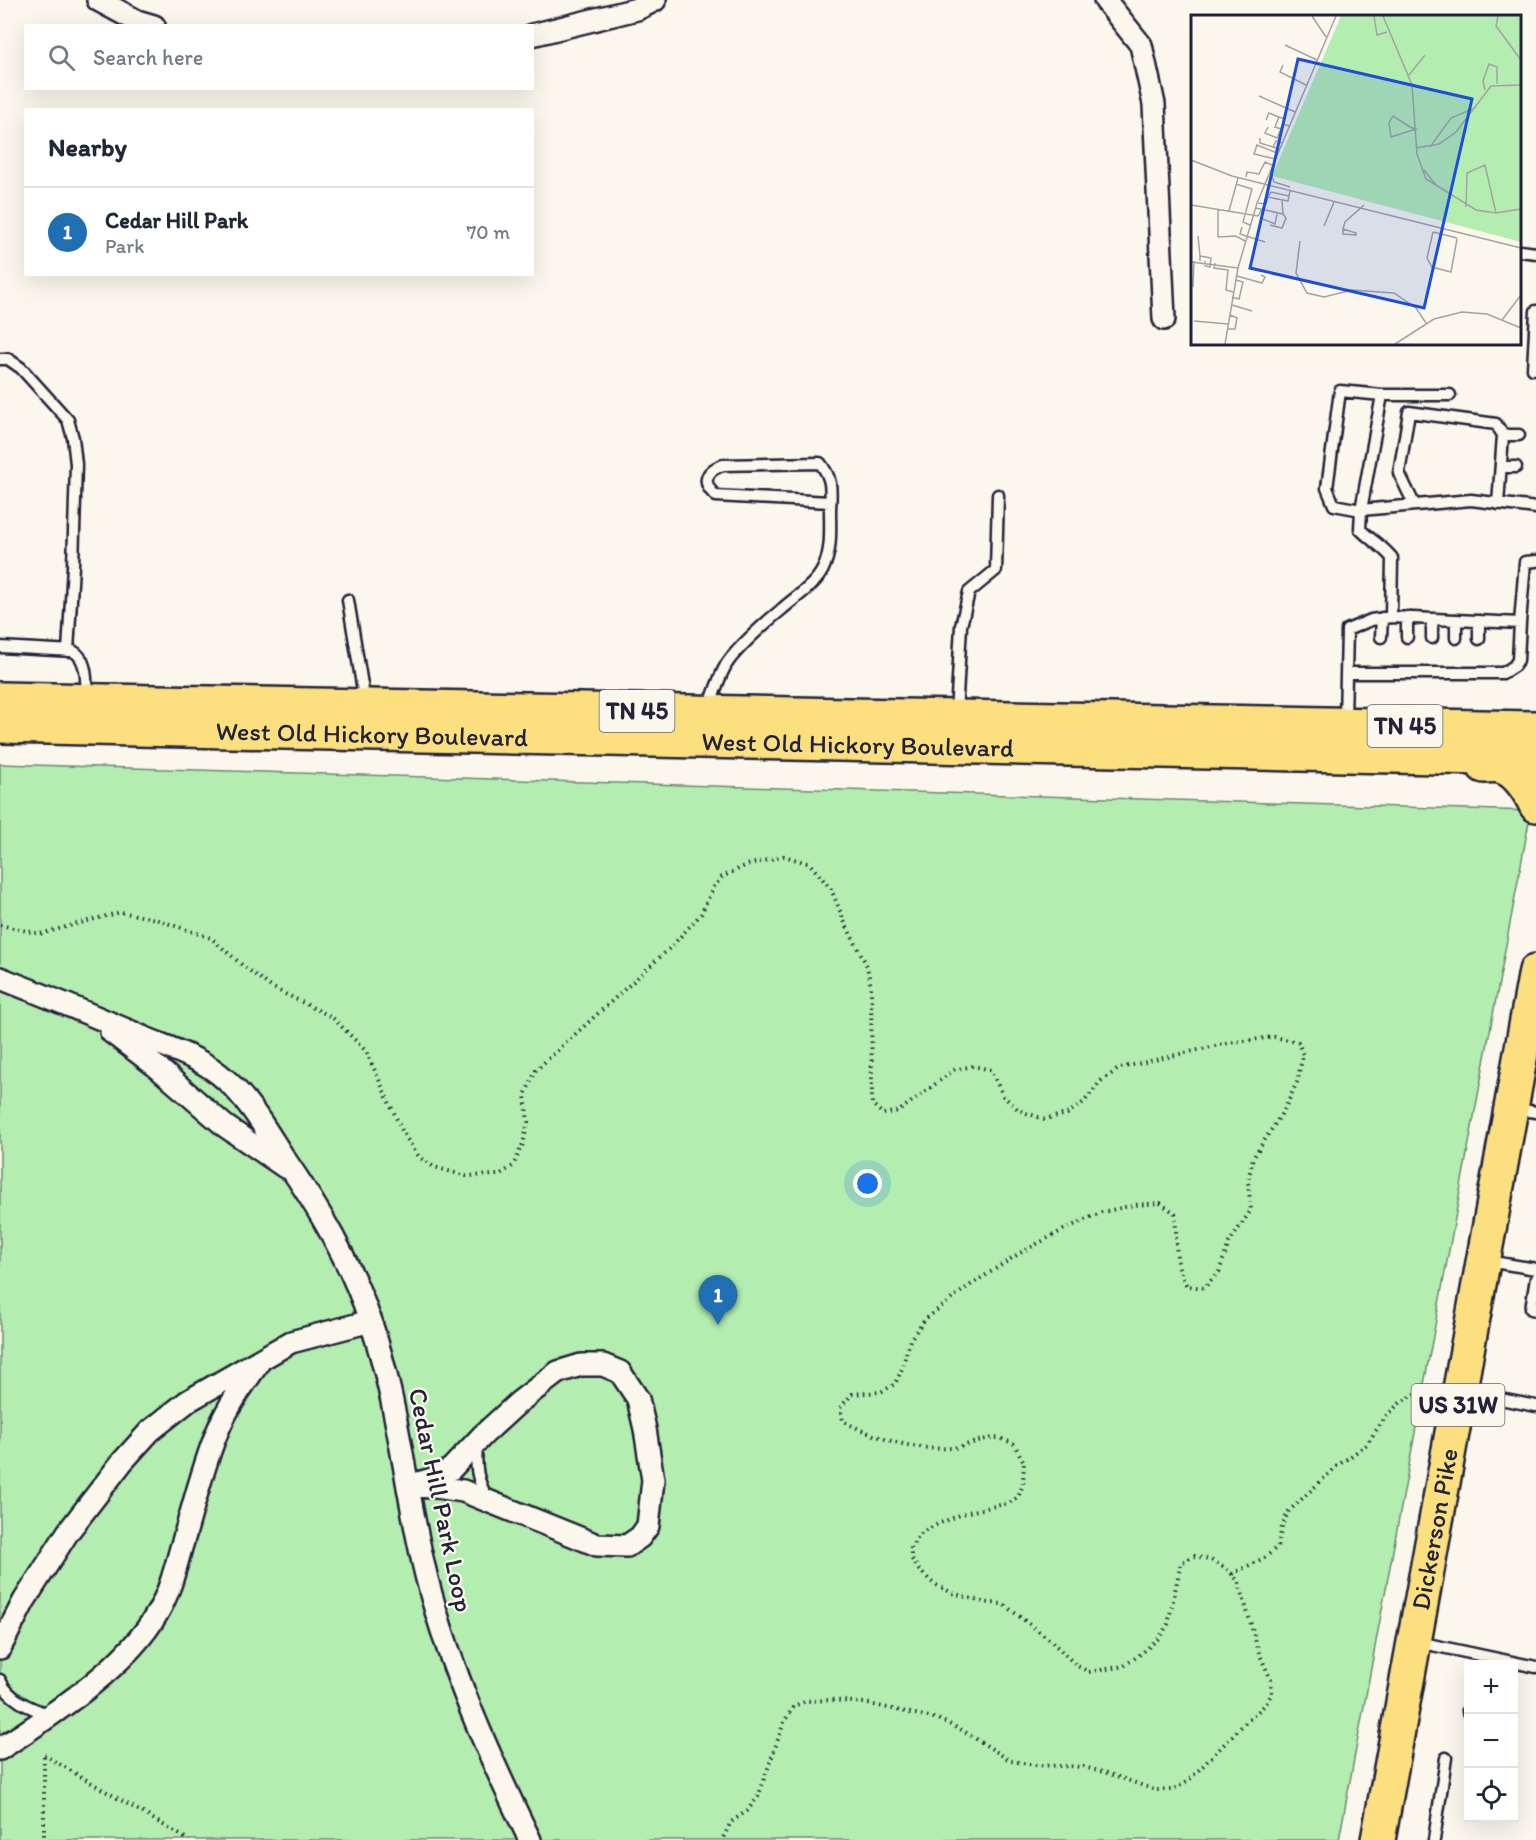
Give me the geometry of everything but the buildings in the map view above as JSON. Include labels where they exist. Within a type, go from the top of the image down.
[{"type":"main road","name":"West Old Hickory Boulevard","points":[[0,699],[87,714],[704,727],[955,717],[1536,728]]},
{"type":"main road","name":"West Old Hickory Boulevard","points":[[0,726],[87,714],[366,706],[704,727],[1358,755],[1536,759]]},
{"type":"main road","points":[[1358,755],[1374,764],[1501,766],[1518,777],[1536,805]]},
{"type":"main road","name":"Dickerson Pike","points":[[1378,1840],[1484,1260],[1523,1110],[1536,971]]},
{"type":"street","points":[[98,0],[147,24]]},
{"type":"street","points":[[534,35],[637,9],[655,0]]},
{"type":"street","points":[[1105,0],[1141,45],[1154,104],[1164,319]]},
{"type":"street","name":"Cedar Hill Park Loop","points":[[0,978],[188,1056],[227,1080],[256,1117],[331,1232],[352,1273],[371,1321],[387,1378],[426,1577],[439,1622],[477,1723],[530,1840]]},
{"type":"street","name":"Cedar Hill Park Loop","points":[[78,1009],[157,1067],[225,1126],[295,1174]]},
{"type":"street","points":[[0,1648],[24,1601],[68,1532],[122,1462],[150,1431],[188,1401],[291,1342],[371,1321]]},
{"type":"street","points":[[0,1749],[52,1715],[135,1646],[158,1612],[173,1579],[218,1430],[236,1395],[262,1358]]},
{"type":"street","points":[[581,1365],[603,1365],[620,1372],[638,1400],[653,1480],[648,1526],[640,1538],[627,1546],[597,1545],[463,1491],[408,1486],[432,1479],[451,1469],[519,1402],[558,1372],[581,1365]]},
{"type":"lane","points":[[1521,251],[1536,253]]},
{"type":"lane","points":[[1533,369],[1536,311]]},
{"type":"lane","points":[[0,358],[8,359],[21,368],[68,420],[73,438],[76,464],[68,651]]},
{"type":"lane","points":[[1450,395],[1340,391],[1327,488],[1334,505],[1360,510],[1471,500],[1536,508]]},
{"type":"lane","points":[[1381,637],[1387,617],[1392,558],[1385,549],[1367,538],[1360,529],[1360,510],[1382,394]]},
{"type":"lane","points":[[1414,504],[1399,473],[1408,412],[1496,424],[1503,435],[1498,504]]},
{"type":"lane","points":[[1503,435],[1519,435]]},
{"type":"lane","points":[[704,727],[727,663],[778,612],[813,583],[823,570],[829,551],[830,501],[830,482],[827,472],[820,463],[723,465],[708,473],[709,490],[717,496],[830,501]]},
{"type":"lane","points":[[1502,466],[1516,467]]},
{"type":"lane","points":[[955,717],[961,626],[969,592],[996,570],[998,495]]},
{"type":"lane","points":[[1346,673],[1381,668],[1455,668],[1503,673],[1514,666],[1518,660],[1525,562],[1536,561]]},
{"type":"lane","points":[[348,600],[366,706]]},
{"type":"lane","points":[[1345,725],[1347,630],[1371,620],[1387,617],[1520,623]]},
{"type":"lane","points":[[1407,617],[1407,637]]},
{"type":"lane","points":[[1431,638],[1432,619]]},
{"type":"lane","points":[[1456,620],[1456,638]]},
{"type":"lane","points":[[1479,621],[1479,639]]},
{"type":"lane","points":[[0,647],[73,651],[80,655],[84,662],[87,714]]},
{"type":"lane","points":[[1484,1260],[1536,1269]]},
{"type":"lane","points":[[1536,1278],[1531,1309],[1536,1310]]},
{"type":"lane","points":[[1460,1391],[1536,1406]]},
{"type":"lane","points":[[477,1441],[477,1475],[490,1502]]},
{"type":"lane","points":[[1415,1641],[1479,1660]]},
{"type":"lane","points":[[1518,1665],[1536,1667]]},
{"type":"lane","points":[[0,1680],[3,1687],[19,1702],[31,1709],[52,1715]]},
{"type":"lane","points":[[1434,1840],[1446,1758]]},
{"type":"path","points":[[0,925],[40,934],[121,912],[155,919],[211,938],[272,987],[332,1017],[366,1052],[403,1133],[419,1157],[434,1167],[466,1176],[499,1175],[513,1166],[523,1144],[528,1122],[525,1095],[536,1070],[670,948],[700,914],[713,888],[722,877],[747,865],[784,856],[810,864],[831,889],[844,923],[867,966],[870,987],[872,1104],[883,1114],[899,1111],[954,1070],[973,1066],[991,1070],[1003,1096],[1020,1111],[1044,1119],[1067,1114],[1084,1102],[1101,1081],[1120,1068],[1228,1043],[1274,1037],[1298,1042],[1303,1055],[1297,1082],[1284,1110],[1253,1158],[1248,1181],[1251,1210],[1229,1243],[1219,1272],[1204,1288],[1187,1286],[1180,1274],[1176,1255],[1176,1213],[1160,1203],[1134,1205],[1102,1212],[1020,1253],[969,1286],[925,1319],[910,1340],[895,1384],[881,1392],[852,1394],[840,1408],[843,1421],[860,1430],[894,1442],[932,1448],[953,1448],[997,1438],[1014,1444],[1024,1462],[1023,1485],[1018,1497],[1009,1503],[968,1512],[922,1532],[911,1547],[911,1558],[918,1570],[934,1584],[982,1602],[1003,1604],[1049,1639],[1077,1666],[1089,1672],[1124,1666],[1160,1637],[1168,1624],[1181,1563],[1194,1556],[1211,1560],[1227,1569],[1239,1582],[1259,1653],[1271,1680],[1272,1693],[1266,1704],[1187,1782],[1172,1790],[1155,1790],[1084,1767],[1034,1765],[1011,1761],[962,1730],[938,1719],[865,1703],[831,1700],[806,1701],[794,1706],[784,1722],[758,1797],[747,1811],[731,1822],[722,1840]]},
{"type":"path","points":[[1232,1574],[1266,1557],[1278,1546],[1288,1512],[1337,1466],[1366,1445],[1387,1415],[1401,1402],[1417,1393]]},
{"type":"path","points":[[44,1840],[44,1755],[189,1840]]},
{"type":"green space","points":[[0,764],[1531,811],[1339,1840],[0,1840]]},
{"type":"place","name":"Cedar Hill Park","points":[[718,1325]]}]
